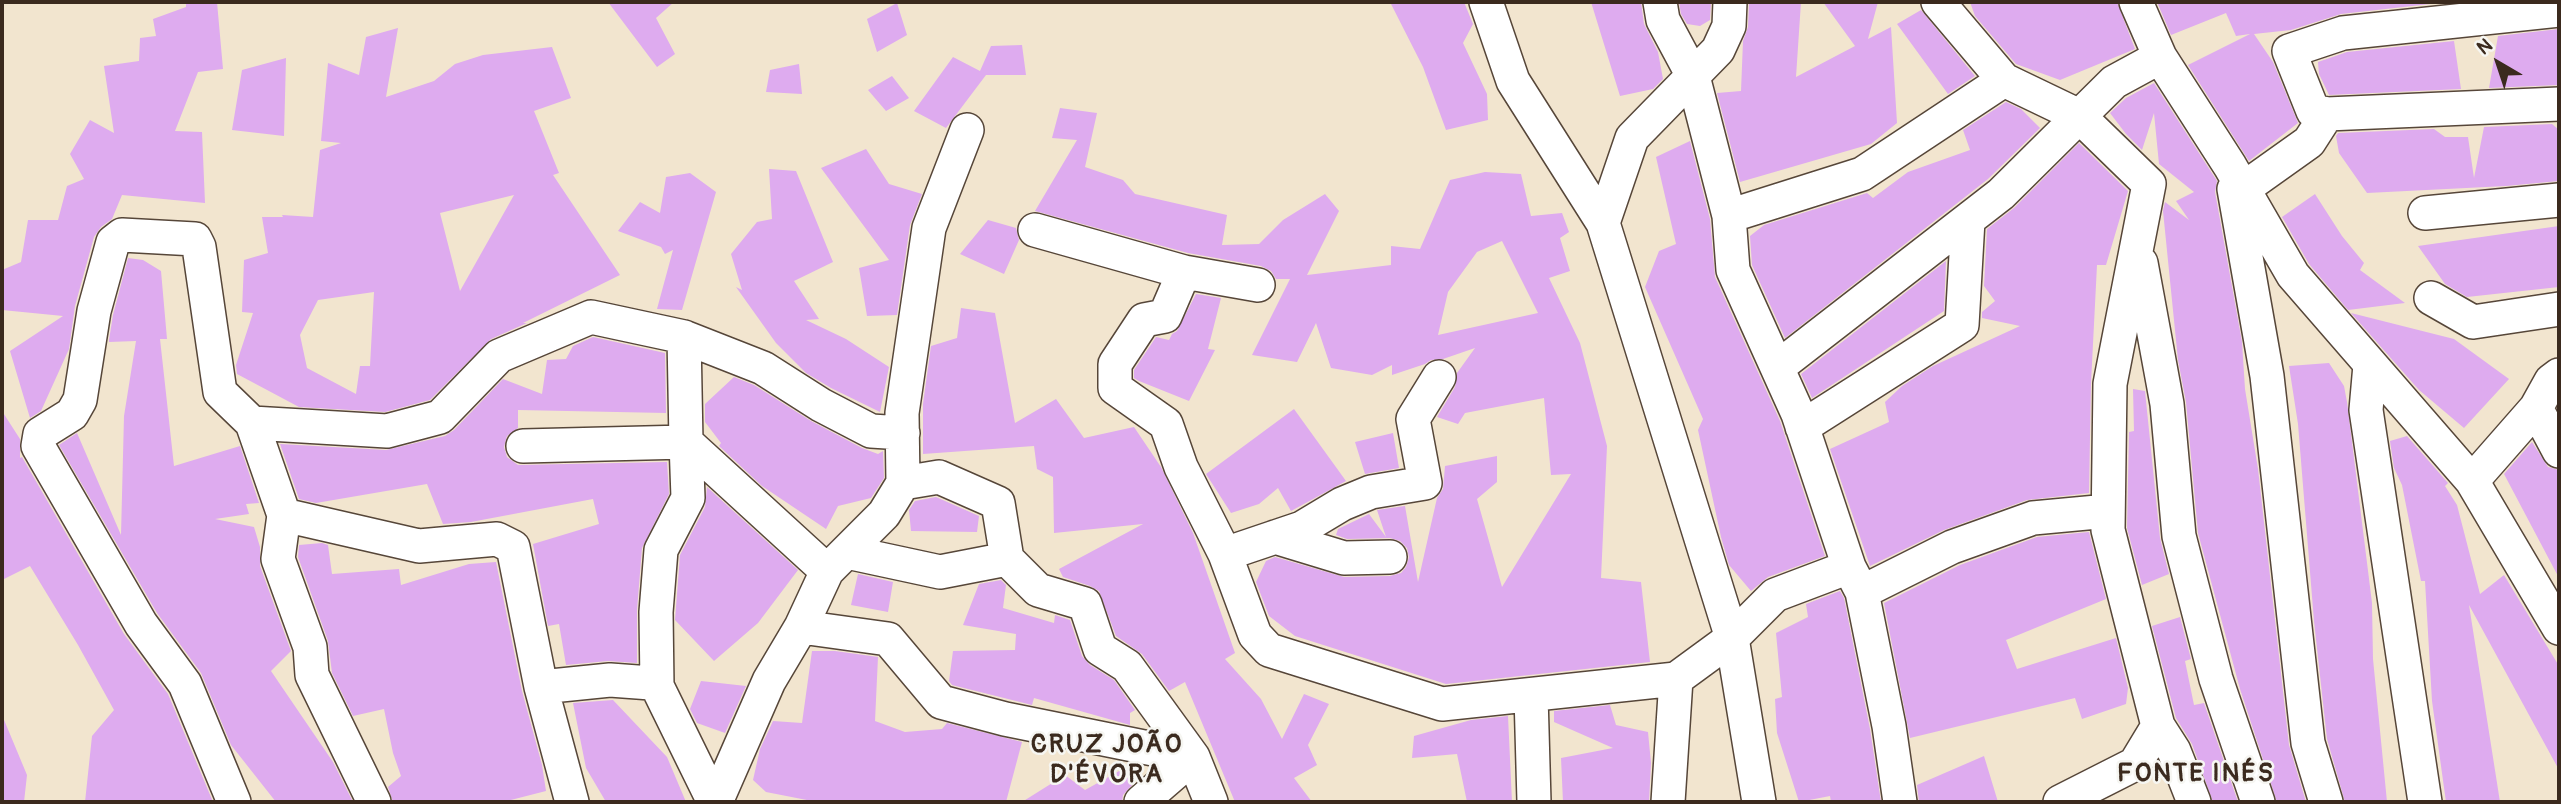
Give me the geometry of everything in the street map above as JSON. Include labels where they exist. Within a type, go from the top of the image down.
[{"type":"street","points":[[1486,2],[1513,81],[1603,223],[1732,638],[1759,802]]},
{"type":"street","points":[[1660,2],[1663,20],[1693,76],[1730,216],[1733,270],[1778,367],[1802,427],[1856,580],[1889,726],[1900,802]]},
{"type":"street","points":[[1603,223],[1632,138],[1717,50],[1729,26],[1730,2]]},
{"type":"street","points":[[1938,2],[2004,80],[2079,116],[2150,184],[2110,384],[2108,530],[2158,726],[2174,751],[2194,802]]},
{"type":"street","points":[[2136,2],[2160,57],[2236,177],[2293,275],[2472,481],[2559,628]]},
{"type":"street","points":[[2559,10],[2343,33],[2289,51],[2313,111],[2327,114],[2559,104]]},
{"type":"street","points":[[1778,367],[2001,194],[2114,82],[2160,57]]},
{"type":"street","points":[[1730,216],[1861,174],[2004,80]]},
{"type":"street","points":[[2236,177],[2309,142],[2327,114]]},
{"type":"street","points":[[715,802],[769,681],[837,561],[884,514],[903,483],[902,413],[929,228],[967,130]]},
{"type":"street","points":[[2236,177],[2267,376],[2308,743],[2326,802]]},
{"type":"street","points":[[2425,213],[2559,200]]},
{"type":"street","points":[[1802,427],[1962,325],[1968,220]]},
{"type":"street","points":[[1035,230],[1184,272],[1258,285]]},
{"type":"street","points":[[234,802],[185,684],[141,624],[38,446],[40,433],[72,414],[80,400],[94,311],[113,242],[122,234],[195,239],[199,247],[219,393],[252,423],[284,515],[278,559],[310,647],[312,675],[374,802]]},
{"type":"street","points":[[2137,244],[2167,404],[2179,536],[2216,679],[2258,802]]},
{"type":"street","points":[[1184,272],[1165,316],[1144,320],[1115,363],[1115,388],[1166,424],[1181,467],[1225,554],[1255,635],[1269,650],[1442,704],[1676,679],[1732,638],[1775,595],[1856,580],[2033,518],[2108,511]]},
{"type":"street","points":[[2431,298],[2473,322],[2559,309]]},
{"type":"street","points":[[252,423],[387,431],[440,417],[499,356],[591,317],[684,337],[763,368],[821,405],[871,431],[902,433]]},
{"type":"street","points":[[684,337],[688,498],[661,550],[656,612],[657,686],[715,802]]},
{"type":"street","points":[[2370,365],[2366,410],[2425,802]]},
{"type":"street","points":[[2472,481],[2536,408],[2551,381],[2559,375]]},
{"type":"street","points":[[1225,554],[1302,528],[1342,504],[1371,492],[1424,483],[1413,419],[1439,377]]},
{"type":"street","points":[[2536,408],[2559,451]]},
{"type":"street","points":[[523,446],[686,442],[837,561],[940,572],[1007,559]]},
{"type":"street","points":[[903,483],[939,477],[998,503],[1007,559],[1038,590],[1085,604],[1100,649],[1126,666],[1193,757],[1211,802]]},
{"type":"street","points":[[284,515],[419,546],[497,539],[513,547],[541,687],[572,802]]},
{"type":"street","points":[[1275,537],[1344,558],[1390,557]]},
{"type":"street","points":[[800,627],[887,639],[941,702],[1005,719],[1193,757]]},
{"type":"street","points":[[1668,802],[1676,679]]},
{"type":"street","points":[[541,687],[610,680],[651,682],[657,686]]},
{"type":"street","points":[[1531,695],[1534,802]]},
{"type":"street","points":[[2060,802],[2135,764],[2158,726]]},
{"type":"street","points":[[1141,802],[1193,757]]},
{"type":"building","points":[[186,2],[217,2],[223,69],[198,72],[175,131],[202,132],[205,203],[122,195],[112,219],[101,227],[94,237],[75,306],[69,349],[41,411],[30,418],[10,351],[63,316],[2,310],[2,270],[21,262],[28,220],[58,220],[67,186],[84,179],[70,154],[90,120],[114,133],[104,66],[139,61],[140,38],[156,36],[153,19],[186,7]]},
{"type":"building","points":[[608,2],[674,2],[656,18],[675,54],[657,67]]},
{"type":"building","points":[[1390,2],[1464,2],[1473,24],[1463,43],[1487,94],[1488,120],[1446,130],[1423,67]]},
{"type":"building","points":[[1591,2],[1641,2],[1644,24],[1658,52],[1663,79],[1653,89],[1620,96]]},
{"type":"building","points":[[1679,2],[1711,2],[1710,20],[1700,26],[1687,24],[1681,14]]},
{"type":"building","points":[[1749,2],[1801,2],[1796,77],[1855,46],[1823,2],[1878,2],[1868,39],[1891,27],[1897,123],[1871,144],[1740,182],[1717,93],[1741,91],[1743,41],[1748,27]]},
{"type":"building","points":[[1970,2],[2117,2],[2135,49],[2060,80],[2016,64],[1975,16]]},
{"type":"building","points":[[2157,2],[2448,2],[2341,14],[2291,30],[2254,34],[2273,62],[2298,123],[2249,161],[2188,65],[2250,34],[2236,36],[2226,13],[2171,35]]},
{"type":"building","points":[[897,3],[907,35],[877,52],[867,19]]},
{"type":"building","points":[[1921,10],[1975,76],[1948,94],[1897,24]]},
{"type":"building","points":[[398,28],[386,97],[434,81],[455,64],[483,55],[552,47],[571,98],[534,111],[559,173],[553,175],[620,275],[491,339],[430,400],[385,412],[299,407],[237,374],[236,365],[253,313],[242,312],[244,260],[268,253],[262,217],[313,217],[320,150],[341,143],[321,141],[328,63],[359,75],[366,37]],"holes":[[[514,195],[460,291],[440,213]],[[374,292],[370,366],[360,366],[356,394],[307,368],[300,335],[318,300]]]},
{"type":"building","points":[[2559,29],[2559,85],[2489,88],[2498,36]]},
{"type":"building","points":[[2454,41],[2461,89],[2329,95],[2319,74],[2318,62],[2347,52]]},
{"type":"building","points":[[1022,45],[1026,75],[986,75],[946,128],[914,111],[953,57],[980,71],[991,46]]},
{"type":"building","points":[[286,58],[284,136],[232,130],[242,70]]},
{"type":"building","points":[[799,64],[802,94],[766,92],[770,70]]},
{"type":"building","points":[[892,76],[909,98],[886,111],[868,90]]},
{"type":"building","points":[[2154,83],[2217,181],[2215,192],[2242,342],[2245,389],[2258,469],[2289,745],[2306,802],[2277,802],[2240,689],[2198,533],[2186,402],[2178,360],[2163,211],[2165,202],[2189,220],[2176,201],[2194,192],[2159,164],[2154,113],[2142,150],[2110,113],[2126,98]]},
{"type":"building","points":[[2006,102],[2021,109],[2040,128],[1988,179],[1785,338],[1752,265],[1750,236],[1764,225],[1867,193],[1873,198],[1908,172],[1970,150],[1963,130]]},
{"type":"building","points":[[1060,108],[1097,113],[1085,167],[1123,180],[1135,194],[1227,215],[1222,245],[1259,244],[1283,220],[1325,194],[1339,211],[1307,275],[1391,265],[1391,246],[1420,249],[1450,180],[1485,172],[1521,174],[1531,216],[1562,213],[1569,232],[1560,238],[1570,271],[1549,278],[1580,343],[1607,446],[1601,578],[1641,582],[1650,662],[1446,684],[1295,636],[1269,616],[1256,582],[1266,561],[1275,557],[1344,577],[1390,576],[1401,573],[1409,557],[1407,548],[1400,541],[1390,538],[1347,539],[1336,535],[1338,529],[1369,514],[1386,537],[1377,510],[1405,506],[1418,582],[1437,498],[1443,489],[1445,466],[1497,456],[1497,482],[1477,499],[1502,587],[1571,474],[1551,475],[1544,398],[1465,413],[1458,424],[1437,417],[1455,387],[1457,373],[1475,348],[1443,359],[1431,360],[1392,375],[1392,365],[1372,375],[1331,368],[1316,323],[1297,362],[1252,355],[1290,279],[1276,279],[1271,271],[1261,266],[1188,253],[1035,211],[1077,140],[1052,138]],"holes":[[[1502,241],[1538,313],[1438,335],[1448,292],[1477,252]]]},
{"type":"building","points":[[2552,124],[2559,130],[2559,181],[2506,186],[2367,193],[2339,153],[2336,136],[2338,133],[2434,129],[2445,137],[2468,137],[2474,178],[2484,127]]},
{"type":"building","points":[[1690,141],[1710,219],[1715,277],[1780,421],[1825,556],[1768,577],[1751,591],[1729,565],[1698,430],[1703,419],[1645,287],[1659,251],[1676,244],[1656,157]]},
{"type":"building","points":[[2079,143],[2128,191],[2106,265],[2097,265],[2089,493],[2027,500],[1944,530],[1870,566],[1830,449],[1889,422],[1885,402],[1902,386],[1933,366],[2020,326],[1982,318],[1982,312],[1995,301],[1984,286],[1987,229],[2014,208]]},
{"type":"building","points":[[866,149],[889,184],[922,194],[910,225],[897,315],[867,316],[859,268],[889,260],[821,168]]},
{"type":"building","points":[[769,169],[796,171],[833,262],[794,281],[819,319],[806,320],[846,339],[889,367],[880,412],[806,373],[776,343],[736,287],[742,290],[731,254],[757,222],[772,219]]},
{"type":"building","points":[[690,173],[716,192],[682,310],[657,309],[673,250],[665,254],[661,247],[618,231],[640,202],[660,213],[666,177]]},
{"type":"building","points":[[2315,194],[2342,236],[2364,263],[2360,270],[2405,303],[2348,310],[2309,264],[2282,217]]},
{"type":"building","points":[[988,220],[1016,228],[1019,240],[1004,274],[960,254]]},
{"type":"building","points":[[2559,226],[2559,287],[2467,297],[2445,284],[2418,246]]},
{"type":"building","points":[[128,258],[143,260],[161,271],[167,339],[160,339],[174,466],[240,446],[259,503],[246,504],[249,514],[215,519],[254,527],[260,547],[260,566],[291,651],[271,671],[333,762],[353,802],[276,802],[231,745],[201,673],[157,613],[59,445],[77,433],[121,535],[124,416],[136,341],[109,340]]},
{"type":"building","points":[[1946,261],[1944,311],[1812,398],[1801,374]]},
{"type":"building","points":[[1196,294],[1221,298],[1208,349],[1215,350],[1189,401],[1139,381],[1134,378],[1134,370],[1156,337],[1169,340],[1177,331]]},
{"type":"building","points":[[961,308],[995,313],[1015,423],[1056,399],[1084,438],[1134,427],[1161,467],[1193,533],[1235,653],[1225,659],[1261,699],[1282,739],[1304,694],[1329,704],[1308,745],[1317,765],[1294,778],[1312,802],[1235,802],[1185,682],[1169,691],[1142,654],[1116,636],[1099,591],[1063,577],[1059,569],[1143,524],[1054,533],[1053,477],[1037,469],[1034,446],[923,454],[923,404],[931,346],[957,338]]},
{"type":"building","points":[[2351,313],[2454,339],[2509,379],[2464,428],[2419,390]]},
{"type":"building","points":[[593,337],[665,353],[666,413],[518,410],[518,428],[507,436],[504,447],[507,457],[518,465],[667,462],[669,494],[642,548],[637,610],[637,663],[608,661],[566,665],[559,624],[548,626],[533,544],[599,524],[593,499],[471,522],[443,524],[427,484],[316,503],[299,499],[280,444],[386,450],[445,436],[503,379],[542,394],[547,360],[566,359],[573,346]]},
{"type":"building","points":[[2329,363],[2344,386],[2347,402],[2372,603],[2373,659],[2387,802],[2345,802],[2327,739],[2314,621],[2298,424],[2289,366]]},
{"type":"building","points":[[734,377],[754,385],[811,421],[862,448],[878,454],[883,451],[884,478],[871,498],[838,506],[826,529],[762,486],[719,446],[721,443],[705,422],[705,404]]},
{"type":"building","points":[[2133,389],[2145,391],[2160,538],[2169,574],[2142,585],[2127,528],[2129,432],[2134,431]]},
{"type":"building","points":[[1294,409],[1346,481],[1291,511],[1278,488],[1259,504],[1231,513],[1206,474]]},
{"type":"building","points":[[2,411],[20,439],[20,458],[22,457],[124,634],[168,694],[213,802],[85,802],[92,736],[114,710],[30,566],[2,580]]},
{"type":"building","points":[[1393,433],[1399,468],[1365,474],[1355,442]]},
{"type":"building","points":[[2407,436],[2448,483],[2445,486],[2457,505],[2480,594],[2504,575],[2559,666],[2559,770],[2469,605],[2500,802],[2446,802],[2432,701],[2425,581],[2421,581],[2402,485],[2394,468],[2390,441]]},
{"type":"building","points":[[2532,442],[2548,467],[2559,470],[2559,578],[2504,474]]},
{"type":"building","points":[[707,487],[798,570],[758,623],[714,661],[675,620],[680,555],[705,507]]},
{"type":"building","points":[[936,497],[979,516],[977,532],[911,531],[909,510],[915,501]]},
{"type":"building","points":[[2089,532],[2106,599],[2006,640],[2017,669],[2116,638],[2128,688],[2126,704],[2082,719],[2075,698],[1910,738],[1884,603],[1960,565],[2037,537]]},
{"type":"building","points":[[299,545],[328,545],[332,574],[399,569],[401,585],[469,564],[496,562],[522,691],[542,765],[546,791],[503,802],[393,802],[388,787],[401,776],[384,709],[353,716],[332,673],[328,641],[298,557]]},
{"type":"building","points":[[858,574],[893,582],[888,612],[851,605]]},
{"type":"building","points":[[1001,580],[1006,585],[1003,608],[1054,623],[1055,615],[1070,620],[1082,656],[1090,665],[1114,680],[1135,710],[1130,713],[1130,725],[1034,698],[1032,705],[952,685],[949,681],[953,651],[1015,650],[1016,634],[963,625],[979,584]]},
{"type":"building","points":[[1840,591],[1844,598],[1870,729],[1881,802],[1831,802],[1830,796],[1799,802],[1777,733],[1775,699],[1782,697],[1776,633],[1808,617],[1806,604]]},
{"type":"building","points":[[2180,617],[2191,659],[2185,661],[2194,705],[2204,703],[2238,802],[2213,802],[2192,744],[2176,718],[2152,626]]},
{"type":"building","points":[[812,651],[878,657],[875,721],[905,732],[942,729],[947,723],[1022,742],[1006,802],[817,802],[766,792],[753,780],[760,749],[773,721],[802,723]]},
{"type":"building","points":[[701,681],[746,686],[725,733],[697,723],[690,709]]},
{"type":"building","points":[[613,700],[667,757],[686,802],[606,802],[586,768],[573,703]]},
{"type":"building","points":[[1610,705],[1616,725],[1648,732],[1651,763],[1649,802],[1563,802],[1561,758],[1613,748],[1554,722],[1554,711]]},
{"type":"building","points":[[2,715],[27,775],[24,802],[2,802]]},
{"type":"building","points":[[1508,716],[1512,802],[1467,802],[1457,754],[1412,758],[1414,736],[1471,720]]},
{"type":"building","points":[[1984,756],[1998,802],[1919,802],[1917,785]]},
{"type":"building","points":[[1121,770],[1133,784],[1123,795],[1122,802],[1022,802],[1065,775],[1085,790]]},
{"type":"district","name":"CRUZ JOÃO D'ÉVORA","points":[[1107,760]]},
{"type":"district","name":"FONTE INÉS","points":[[2196,774]]}]
